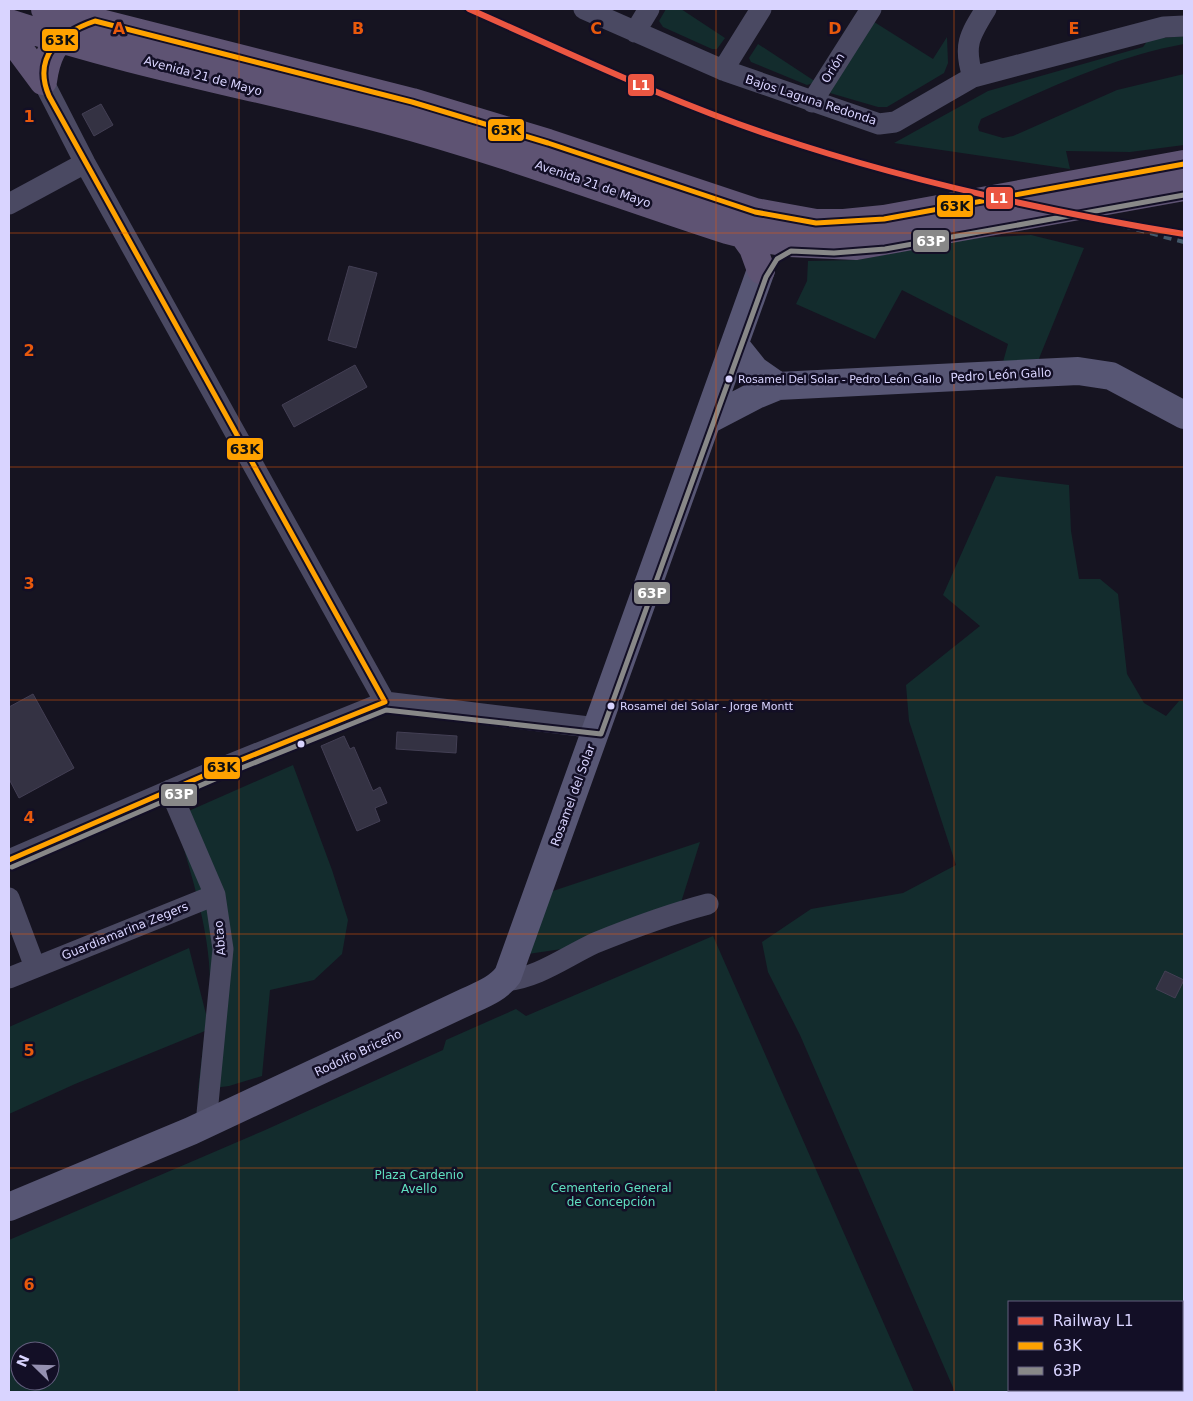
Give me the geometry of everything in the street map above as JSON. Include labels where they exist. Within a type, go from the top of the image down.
[{"type":"main road","name":"Avenida 21 de Mayo","points":[[45,9],[412,102],[548,143],[755,212],[779,218],[809,222],[844,223],[884,219],[1184,164]]},
{"type":"main road","points":[[43,81],[48,56],[59,38],[73,28],[95,21]]},
{"type":"main road","name":"Avenida 21 de Mayo","points":[[9,23],[59,38],[469,143],[743,234],[789,243],[856,246],[1174,189]]},
{"type":"main road","points":[[9,35],[43,81]]},
{"type":"main road","points":[[743,234],[753,248],[761,270]]},
{"type":"main road","points":[[761,270],[772,254],[789,243]]},
{"type":"street","name":"Bajos Laguna Redonda","points":[[584,9],[723,70],[880,124],[895,122],[973,77],[1164,27],[1184,26]]},
{"type":"street","points":[[635,32],[649,9]]},
{"type":"street","points":[[723,70],[762,9]]},
{"type":"street","name":"Orión","points":[[812,102],[871,9]]},
{"type":"street","points":[[973,77],[967,60],[967,49],[974,28],[986,9]]},
{"type":"street","points":[[43,81],[85,163],[385,702]]},
{"type":"street","points":[[9,204],[85,163]]},
{"type":"street","name":"Rosamel del Solar","points":[[504,981],[508,975],[761,270]]},
{"type":"street","points":[[735,345],[755,370],[778,386]]},
{"type":"street","name":"Pedro León Gallo","points":[[708,420],[756,395],[778,386],[1089,371],[1122,381],[1184,415]]},
{"type":"street","points":[[9,860],[170,790],[385,702],[597,728]]},
{"type":"street","name":"Abtao","points":[[170,790],[215,895],[223,949],[206,1124]]},
{"type":"street","name":"Guardiamarina Zegers","points":[[9,978],[215,895]]},
{"type":"street","points":[[9,898],[35,967]]},
{"type":"street","name":"Rodolfo Briceño","points":[[9,1207],[206,1124],[466,1002],[504,981],[530,976],[595,944],[678,912],[708,904]]},
{"type":"green space","points":[[666,9],[681,9],[725,38],[717,49],[712,49],[663,27],[659,21]]},
{"type":"green space","points":[[871,20],[933,59],[947,37],[948,63],[944,73],[887,107],[878,107],[830,93]]},
{"type":"green space","points":[[1153,33],[1163,38],[1184,36],[1184,44],[1131,57],[1080,75],[981,119],[978,127],[979,131],[1003,138],[1013,136],[1117,90],[1184,74],[1184,145],[1130,152],[1066,151],[1070,169],[894,143],[988,91],[1143,47]]},
{"type":"green space","points":[[758,44],[816,82],[807,85],[751,62],[749,58]]},
{"type":"green space","points":[[1031,235],[1084,248],[1038,361],[1003,362],[1008,344],[902,290],[875,339],[796,304],[807,281],[808,261],[857,260],[974,238]]},
{"type":"green space","points":[[996,476],[1069,485],[1071,531],[1079,579],[1100,579],[1118,594],[1127,674],[1144,703],[1166,716],[1179,701],[1184,701],[1184,1392],[955,1392],[800,1035],[768,972],[762,942],[811,909],[903,893],[956,865],[909,721],[906,685],[980,626],[943,595]]},
{"type":"green space","points":[[293,765],[332,870],[348,920],[342,954],[314,980],[270,990],[262,1076],[229,1086],[198,1090],[205,1031],[75,1084],[9,1114],[9,1027],[189,948],[207,1018],[210,993],[207,942],[196,891],[175,817]]},
{"type":"green space","points":[[700,842],[678,912],[595,944],[528,954],[550,892]]},
{"type":"green space","name":"Cementerio General de Concepción","points":[[713,936],[914,1392],[9,1392],[9,1240],[263,1131],[443,1050],[446,1040],[516,1009],[526,1016]]},
{"type":"building","points":[[101,104],[113,125],[94,136],[82,114]]},
{"type":"building","points":[[349,266],[377,273],[356,348],[328,340]]},
{"type":"building","points":[[355,365],[367,387],[294,427],[282,405]]},
{"type":"building","points":[[33,694],[74,768],[19,798],[9,779],[9,707]]},
{"type":"building","points":[[397,732],[457,736],[456,753],[396,749]]},
{"type":"building","points":[[344,736],[350,749],[354,747],[373,791],[380,787],[387,803],[375,808],[380,821],[357,831],[321,746]]},
{"type":"building","points":[[1165,971],[1184,980],[1175,998],[1156,989]]},
{"type":"railway","points":[[1096,219],[1184,242]]},
{"type":"rail line","name":"L1","points":[[469,9],[695,108],[823,152],[925,181],[1028,205],[1184,234]]},
{"type":"transit line","name":"63K","points":[[9,860],[226,766],[385,702],[49,96],[44,69],[47,58],[52,48],[71,32],[95,21],[412,102],[548,143],[755,212],[816,223],[884,219],[1184,164]]},
{"type":"transit line","name":"63P","points":[[12,867],[229,773],[386,710],[601,734],[766,277],[777,259],[791,251],[834,253],[885,249],[1184,195]]},
{"type":"place","name":"Rosamel Del Solar - Pedro León Gallo","points":[[729,379]]},
{"type":"place","name":"Rosamel del Solar - Jorge Montt","points":[[611,706]]},
{"type":"park label","name":"Plaza Cardenio Avello","points":[[419,1182]]}]
